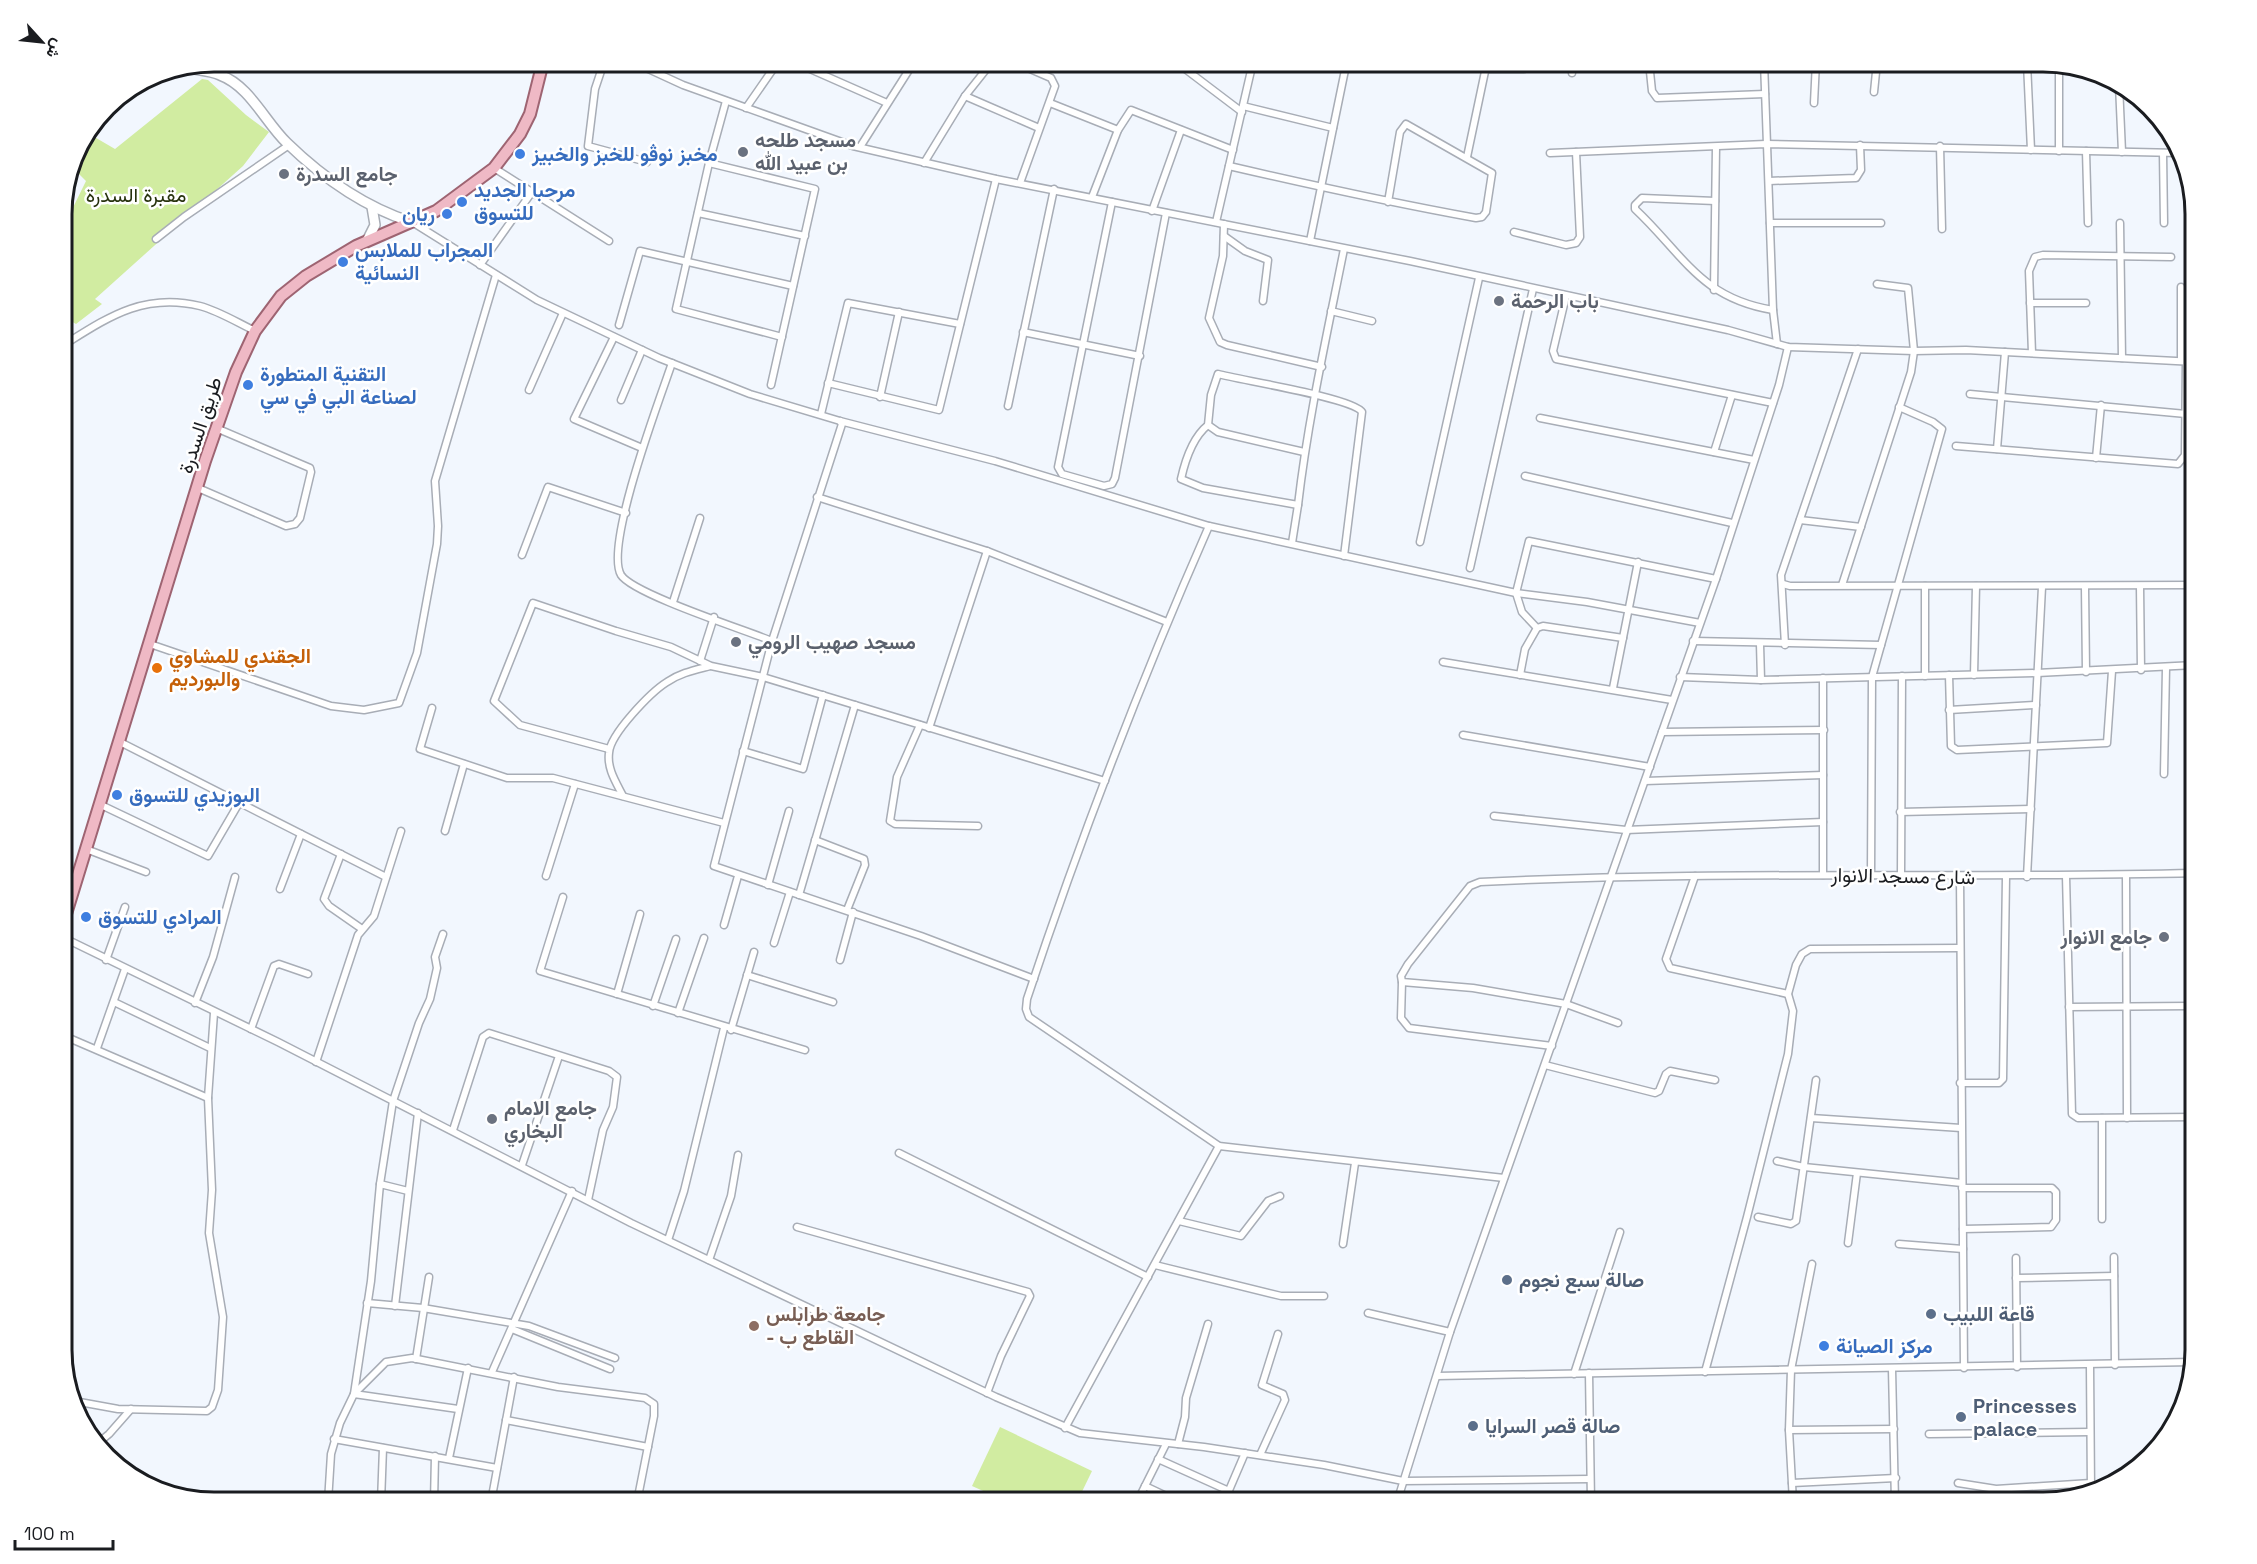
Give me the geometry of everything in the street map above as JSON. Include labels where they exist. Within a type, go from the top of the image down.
[{"type":"main road","name":"طريق السدرة","points":[[72,894],[117,741],[150,644],[216,428],[236,372],[255,331],[281,296],[294,285],[344,252],[436,211],[494,168],[520,134],[530,114],[540,72]]},
{"type":"street","points":[[209,72],[219,74],[238,85],[289,145],[319,170],[372,207],[411,222],[496,275],[563,313],[642,350],[737,390],[840,421],[995,460],[1209,526],[1516,593],[1629,609],[1700,624]]},
{"type":"street","points":[[601,72],[595,89],[588,145],[591,149],[647,162]]},
{"type":"street","points":[[654,72],[726,101],[860,147],[924,163],[1152,211],[1310,241],[1728,330],[1788,346],[2184,360]]},
{"type":"street","points":[[746,108],[771,72]]},
{"type":"street","points":[[817,72],[887,103]]},
{"type":"street","points":[[860,147],[907,72]]},
{"type":"street","points":[[924,163],[965,96],[984,72]]},
{"type":"street","points":[[1020,183],[1055,86],[1054,80],[1036,72]]},
{"type":"street","points":[[1190,72],[1242,109],[1333,128]]},
{"type":"street","points":[[1215,222],[1251,72]]},
{"type":"street","points":[[1310,241],[1345,72]]},
{"type":"street","points":[[1467,157],[1485,72]]},
{"type":"street","points":[[1650,72],[1652,91],[1657,98],[1765,94]]},
{"type":"street","points":[[1764,72],[1773,310],[1778,344]]},
{"type":"street","points":[[1814,103],[1816,72]]},
{"type":"street","points":[[1874,92],[1876,72]]},
{"type":"street","points":[[2027,72],[2031,150]]},
{"type":"street","points":[[2059,73],[2059,151]]},
{"type":"street","points":[[2119,94],[2122,152]]},
{"type":"street","points":[[965,96],[1039,128]]},
{"type":"street","points":[[726,101],[709,163],[676,310],[782,337]]},
{"type":"street","points":[[1050,103],[1119,130]]},
{"type":"street","points":[[1092,197],[1119,130],[1131,110],[1233,150]]},
{"type":"street","points":[[1229,166],[1321,188],[1388,202],[1476,218],[1482,217],[1486,212],[1492,173],[1413,126],[1404,125],[1400,132],[1388,202]]},
{"type":"street","points":[[1152,211],[1181,130]]},
{"type":"street","points":[[1550,153],[1766,144],[1940,146],[2171,153]]},
{"type":"street","points":[[156,239],[183,217],[289,145]]},
{"type":"street","points":[[1769,181],[1856,178],[1861,170],[1860,145]]},
{"type":"street","points":[[1940,146],[1942,229]]},
{"type":"street","points":[[1714,290],[1716,147]]},
{"type":"street","points":[[2086,151],[2088,224]]},
{"type":"street","points":[[1514,232],[1570,245],[1578,240],[1576,152]]},
{"type":"street","points":[[2163,153],[2164,223]]},
{"type":"street","points":[[709,163],[815,187],[771,385]]},
{"type":"street","points":[[494,168],[609,241]]},
{"type":"street","points":[[828,383],[939,410],[996,179]]},
{"type":"street","points":[[1008,406],[1054,189]]},
{"type":"street","points":[[480,265],[532,192]]},
{"type":"street","points":[[1715,201],[1642,198],[1635,205],[1635,209],[1714,290],[1746,304],[1773,310]]},
{"type":"street","points":[[1112,202],[1059,471],[1062,474],[1104,486],[1112,484],[1114,478],[1140,356],[1166,213]]},
{"type":"street","points":[[367,242],[375,225],[372,207]]},
{"type":"street","points":[[698,213],[805,236]]},
{"type":"street","points":[[1770,223],[1881,223]]},
{"type":"street","points":[[2120,223],[2122,358]]},
{"type":"street","points":[[1224,224],[1222,256],[1209,318],[1220,342],[1322,367]]},
{"type":"street","points":[[1224,236],[1245,251],[1268,260],[1263,301]]},
{"type":"street","points":[[1292,543],[1304,452],[1344,249]]},
{"type":"street","points":[[620,325],[640,250],[793,286]]},
{"type":"street","points":[[2032,353],[2029,266],[2035,257],[2043,255],[2171,257]]},
{"type":"street","points":[[150,644],[331,706],[364,710],[399,703],[417,653],[437,544],[435,481],[496,275]]},
{"type":"street","points":[[1420,542],[1479,278]]},
{"type":"street","points":[[1842,585],[1911,372],[1914,351],[1908,288],[1877,284]]},
{"type":"street","points":[[2181,286],[2185,387]]},
{"type":"street","points":[[1470,568],[1533,289]]},
{"type":"street","points":[[1566,296],[1553,351],[1556,359],[1773,404]]},
{"type":"street","points":[[72,340],[115,314],[146,304],[180,303],[202,307],[255,331]]},
{"type":"street","points":[[821,414],[848,303],[960,324]]},
{"type":"street","points":[[2030,303],[2086,303]]},
{"type":"street","points":[[1332,311],[1372,321]]},
{"type":"street","points":[[880,397],[899,312]]},
{"type":"street","points":[[529,390],[563,313]]},
{"type":"street","points":[[1023,332],[1140,356]]},
{"type":"street","points":[[614,337],[574,419],[642,448]]},
{"type":"street","points":[[1400,1492],[1450,1332],[1626,830],[1645,782],[1671,700],[1716,579],[1732,523],[1773,404],[1788,346]]},
{"type":"street","points":[[1785,645],[1781,574],[1858,349]]},
{"type":"street","points":[[621,400],[642,350]]},
{"type":"street","points":[[1997,449],[2005,352]]},
{"type":"street","points":[[672,363],[642,448],[616,552],[622,575],[639,589],[772,640]]},
{"type":"street","points":[[1298,505],[1203,488],[1181,479],[1193,444],[1200,431],[1208,425],[1211,395],[1218,374],[1356,406],[1362,412],[1344,556]]},
{"type":"street","points":[[1970,394],[2185,414]]},
{"type":"street","points":[[1714,452],[1732,395]]},
{"type":"street","points":[[2096,458],[2101,405]]},
{"type":"street","points":[[1871,876],[1872,677],[1942,429],[1933,422],[1899,407]]},
{"type":"street","points":[[1540,418],[1754,460]]},
{"type":"street","points":[[840,421],[842,424],[772,640],[714,866],[738,876],[850,911],[1034,979]]},
{"type":"street","points":[[1208,425],[1218,432],[1304,452]]},
{"type":"street","points":[[198,489],[286,526],[295,524],[300,518],[310,468],[216,428]]},
{"type":"street","points":[[1956,446],[2178,464],[2184,458],[2185,436]]},
{"type":"street","points":[[1525,476],[1732,523]]},
{"type":"street","points":[[522,555],[548,488],[626,513]]},
{"type":"street","points":[[817,497],[987,551],[1167,622]]},
{"type":"street","points":[[673,602],[700,518]]},
{"type":"street","points":[[1800,519],[1861,527]]},
{"type":"street","points":[[1209,526],[1167,622],[1105,781],[1034,979],[1026,1009],[1033,1023],[1219,1146],[1504,1178]]},
{"type":"street","points":[[1537,628],[1522,612],[1516,593],[1529,541],[1716,579]]},
{"type":"street","points":[[929,728],[987,551]]},
{"type":"street","points":[[1613,688],[1638,562]]},
{"type":"street","points":[[1783,584],[1790,586],[2042,587],[2185,585]]},
{"type":"street","points":[[1925,586],[1925,676]]},
{"type":"street","points":[[1974,675],[1976,586]]},
{"type":"street","points":[[2140,586],[2140,670]]},
{"type":"street","points":[[2028,877],[2042,587]]},
{"type":"street","points":[[2085,587],[2086,672]]},
{"type":"street","points":[[609,749],[520,725],[494,701],[531,604],[537,602],[615,632],[671,646],[711,666],[763,677],[1105,781]]},
{"type":"street","points":[[700,661],[714,618]]},
{"type":"street","points":[[1520,675],[1525,649],[1537,628],[1543,626],[1623,638]]},
{"type":"street","points":[[1694,641],[1785,645],[1881,645]]},
{"type":"street","points":[[1760,644],[1761,680]]},
{"type":"street","points":[[1443,662],[1613,688],[1671,700]]},
{"type":"street","points":[[623,796],[610,772],[609,749],[617,734],[665,683],[680,675],[711,666]]},
{"type":"street","points":[[1680,677],[1761,680],[2037,674],[2185,666]]},
{"type":"street","points":[[2164,774],[2166,668]]},
{"type":"street","points":[[1949,675],[1949,710],[1953,749],[2107,743],[2112,671]]},
{"type":"street","points":[[1901,876],[1902,676]]},
{"type":"street","points":[[1823,678],[1823,875]]},
{"type":"street","points":[[743,751],[804,769],[823,695]]},
{"type":"street","points":[[799,895],[855,705]]},
{"type":"street","points":[[1949,710],[2036,705]]},
{"type":"street","points":[[432,708],[419,748],[507,778],[548,777],[724,823]]},
{"type":"street","points":[[920,725],[897,777],[890,821],[895,824],[978,826]]},
{"type":"street","points":[[1662,732],[1824,730]]},
{"type":"street","points":[[1464,735],[1650,767]]},
{"type":"street","points":[[117,741],[386,877]]},
{"type":"street","points":[[445,831],[464,764]]},
{"type":"street","points":[[1645,782],[1823,776]]},
{"type":"street","points":[[546,876],[575,784]]},
{"type":"street","points":[[99,804],[207,856],[212,853],[239,803]]},
{"type":"street","points":[[1900,812],[2031,809]]},
{"type":"street","points":[[768,885],[789,811]]},
{"type":"street","points":[[1494,816],[1626,830],[1823,822]]},
{"type":"street","points":[[316,1062],[362,929],[374,916],[401,831]]},
{"type":"street","points":[[280,889],[301,834]]},
{"type":"street","points":[[815,840],[864,859],[865,865],[850,911],[840,960]]},
{"type":"street","points":[[86,849],[146,872]]},
{"type":"street","points":[[341,854],[324,899],[329,906],[362,929]]},
{"type":"street","name":"شارع مسجد الانوار","points":[[1402,982],[1401,976],[1408,964],[1474,884],[1610,876],[2028,877],[2185,873]]},
{"type":"street","points":[[2126,875],[2127,1118]]},
{"type":"street","points":[[724,925],[738,876]]},
{"type":"street","points":[[1695,876],[1666,959],[1670,968],[1788,994]]},
{"type":"street","points":[[2066,876],[2072,1114],[2075,1118],[2185,1117]]},
{"type":"street","points":[[195,1003],[213,957],[235,877]]},
{"type":"street","points":[[1960,877],[1964,1368]]},
{"type":"street","points":[[1960,1083],[1999,1083],[2003,1079],[2006,877]]},
{"type":"street","points":[[774,943],[790,892]]},
{"type":"street","points":[[563,897],[540,970],[678,1014],[805,1050]]},
{"type":"street","points":[[106,960],[125,907]]},
{"type":"street","points":[[617,994],[640,914]]},
{"type":"street","points":[[329,1492],[334,1439],[354,1394],[380,1184],[393,1101],[419,1023],[430,999],[437,968],[435,957],[443,934]]},
{"type":"street","points":[[678,1014],[704,938]]},
{"type":"street","points":[[653,1006],[676,939]]},
{"type":"street","points":[[72,942],[251,1029],[668,1240],[1065,1428],[1093,1436],[1260,1455],[1403,1480],[1590,1479]]},
{"type":"street","points":[[1705,1371],[1788,1054],[1793,1011],[1788,994],[1796,965],[1802,954],[1810,950],[1959,948]]},
{"type":"street","points":[[668,1240],[684,1191],[728,1029],[754,952]]},
{"type":"street","points":[[251,1029],[274,966],[279,964],[308,974]]},
{"type":"street","points":[[98,1048],[125,969]]},
{"type":"street","points":[[747,975],[833,1002]]},
{"type":"street","points":[[1551,1046],[1409,1028],[1401,1018],[1402,982],[1473,988],[1566,1004],[1618,1023]]},
{"type":"street","points":[[114,1002],[210,1048]]},
{"type":"street","points":[[2069,1007],[2185,1006]]},
{"type":"street","points":[[82,1402],[131,1409],[207,1411],[212,1407],[218,1390],[223,1317],[209,1233],[212,1190],[208,1098],[214,1013]]},
{"type":"street","points":[[453,1130],[486,1034],[498,1034],[609,1071],[618,1080],[613,1107],[603,1130],[588,1200]]},
{"type":"street","points":[[72,1039],[98,1048],[208,1098]]},
{"type":"street","points":[[522,1165],[559,1056]]},
{"type":"street","points":[[1545,1065],[1654,1093],[1659,1091],[1666,1074],[1670,1071],[1715,1080]]},
{"type":"street","points":[[1758,1217],[1795,1223],[1816,1080]]},
{"type":"street","points":[[395,1306],[418,1113]]},
{"type":"street","points":[[1811,1118],[1961,1128]]},
{"type":"street","points":[[2102,1118],[2102,1219]]},
{"type":"street","points":[[1065,1428],[1219,1146]]},
{"type":"street","points":[[899,1153],[1148,1277]]},
{"type":"street","points":[[709,1260],[731,1197],[738,1155]]},
{"type":"street","points":[[1777,1161],[1804,1167],[1962,1185],[2052,1188],[2056,1192],[2056,1223],[2051,1227],[1963,1229]]},
{"type":"street","points":[[1343,1244],[1355,1163]]},
{"type":"street","points":[[1848,1243],[1857,1173]]},
{"type":"street","points":[[380,1184],[408,1191]]},
{"type":"street","points":[[492,1372],[572,1191]]},
{"type":"street","points":[[1179,1221],[1241,1236],[1268,1201],[1280,1196]]},
{"type":"street","points":[[797,1227],[1028,1292],[1030,1296],[1001,1356],[987,1393]]},
{"type":"street","points":[[1574,1374],[1620,1232]]},
{"type":"street","points":[[1899,1244],[1963,1249]]},
{"type":"street","points":[[2114,1257],[2115,1365]]},
{"type":"street","points":[[2016,1258],[2017,1367]]},
{"type":"street","points":[[1155,1264],[1281,1296],[1324,1296]]},
{"type":"street","points":[[1792,1492],[1791,1370],[1812,1264]]},
{"type":"street","points":[[2016,1278],[2114,1276]]},
{"type":"street","points":[[416,1359],[429,1277]]},
{"type":"street","points":[[367,1303],[423,1308],[513,1327],[610,1369]]},
{"type":"street","points":[[1368,1313],[1450,1332]]},
{"type":"street","points":[[1178,1444],[1185,1417],[1186,1398],[1208,1324]]},
{"type":"street","points":[[513,1327],[529,1326],[615,1358]]},
{"type":"street","points":[[1260,1455],[1285,1398],[1262,1385],[1278,1334]]},
{"type":"street","points":[[354,1394],[386,1362],[416,1359],[492,1372],[558,1387],[645,1398],[654,1404],[640,1492]]},
{"type":"street","points":[[1437,1376],[2090,1366],[2184,1362]]},
{"type":"street","points":[[1958,1483],[1996,1488],[2091,1483],[2090,1366]]},
{"type":"street","points":[[449,1458],[468,1368]]},
{"type":"street","points":[[1892,1369],[1895,1492]]},
{"type":"street","points":[[1589,1373],[1591,1492]]},
{"type":"street","points":[[493,1492],[514,1377]]},
{"type":"street","points":[[354,1394],[458,1409]]},
{"type":"street","points":[[103,1439],[131,1409]]},
{"type":"street","points":[[506,1420],[648,1447]]},
{"type":"street","points":[[1790,1430],[1894,1429]]},
{"type":"street","points":[[1929,1434],[2090,1432]]},
{"type":"street","points":[[334,1439],[497,1468]]},
{"type":"street","points":[[1142,1492],[1167,1444]]},
{"type":"street","points":[[381,1492],[383,1448]]},
{"type":"street","points":[[1158,1459],[1229,1491],[1245,1453]]},
{"type":"street","points":[[434,1492],[435,1456]]},
{"type":"street","points":[[1792,1483],[1896,1478]]},
{"type":"street","points":[[1145,1486],[1157,1492]]},
{"type":"green space","name":"مقبرة السدرة","points":[[202,79],[208,80],[246,115],[269,132],[243,166],[95,299],[102,304],[76,324],[72,322],[72,210],[86,181],[78,173],[95,137],[115,149]]},
{"type":"green space","points":[[1000,1427],[1092,1471],[1082,1492],[986,1492],[972,1486]]},
{"type":"place","name":"مسجد طلحه بن عبيد الله","points":[[743,152]]},
{"type":"place","name":"مخبز نوڤو للخبز والخبيز","points":[[520,154]]},
{"type":"place","name":"جامع السدرة","points":[[284,174]]},
{"type":"place","name":"مرحبا الجديد للتسوق","points":[[462,202]]},
{"type":"place","name":"ريان","points":[[447,214]]},
{"type":"place","name":"المجراب للملابس النسائية","points":[[343,262]]},
{"type":"place","name":"باب الرحمة","points":[[1499,301]]},
{"type":"place","name":"التقنية المتطورة لصناعة البي في سي","points":[[248,385]]},
{"type":"place","name":"مسجد صهيب الرومي","points":[[736,642]]},
{"type":"place","name":"الجقندي للمشاوي والبورديم","points":[[157,668]]},
{"type":"place","name":"البوزيدي للتسوق","points":[[117,795]]},
{"type":"place","name":"المرادي للتسوق","points":[[86,917]]},
{"type":"place","name":"جامع الانوار","points":[[2164,937]]},
{"type":"place","name":"جامع الامام البخاري","points":[[492,1119]]},
{"type":"place","name":"صالة سبع نجوم","points":[[1507,1280]]},
{"type":"place","name":"قاعة اللبيب","points":[[1931,1314]]},
{"type":"place","name":"جامعة طرابلس - القاطع ب","points":[[754,1326]]},
{"type":"place","name":"مركز الصيانة","points":[[1824,1346]]},
{"type":"place","name":"Princesses palace","points":[[1961,1417]]},
{"type":"place","name":"صالة قصر السرايا","points":[[1473,1426]]}]
